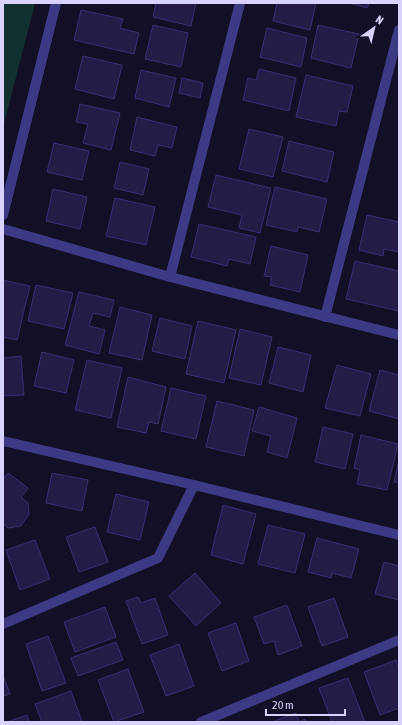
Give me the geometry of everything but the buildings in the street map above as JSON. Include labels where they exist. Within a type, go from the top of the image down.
[{"type":"street","points":[[3,215],[56,3]]},
{"type":"street","points":[[170,277],[240,3]]},
{"type":"street","points":[[325,317],[399,30]]},
{"type":"street","points":[[3,230],[170,277],[399,335]]},
{"type":"street","points":[[3,441],[194,485],[399,535]]},
{"type":"street","points":[[3,624],[158,558],[194,485]]},
{"type":"street","points":[[201,722],[399,640]]},
{"type":"green space","points":[[3,3],[35,3],[3,128]]}]
